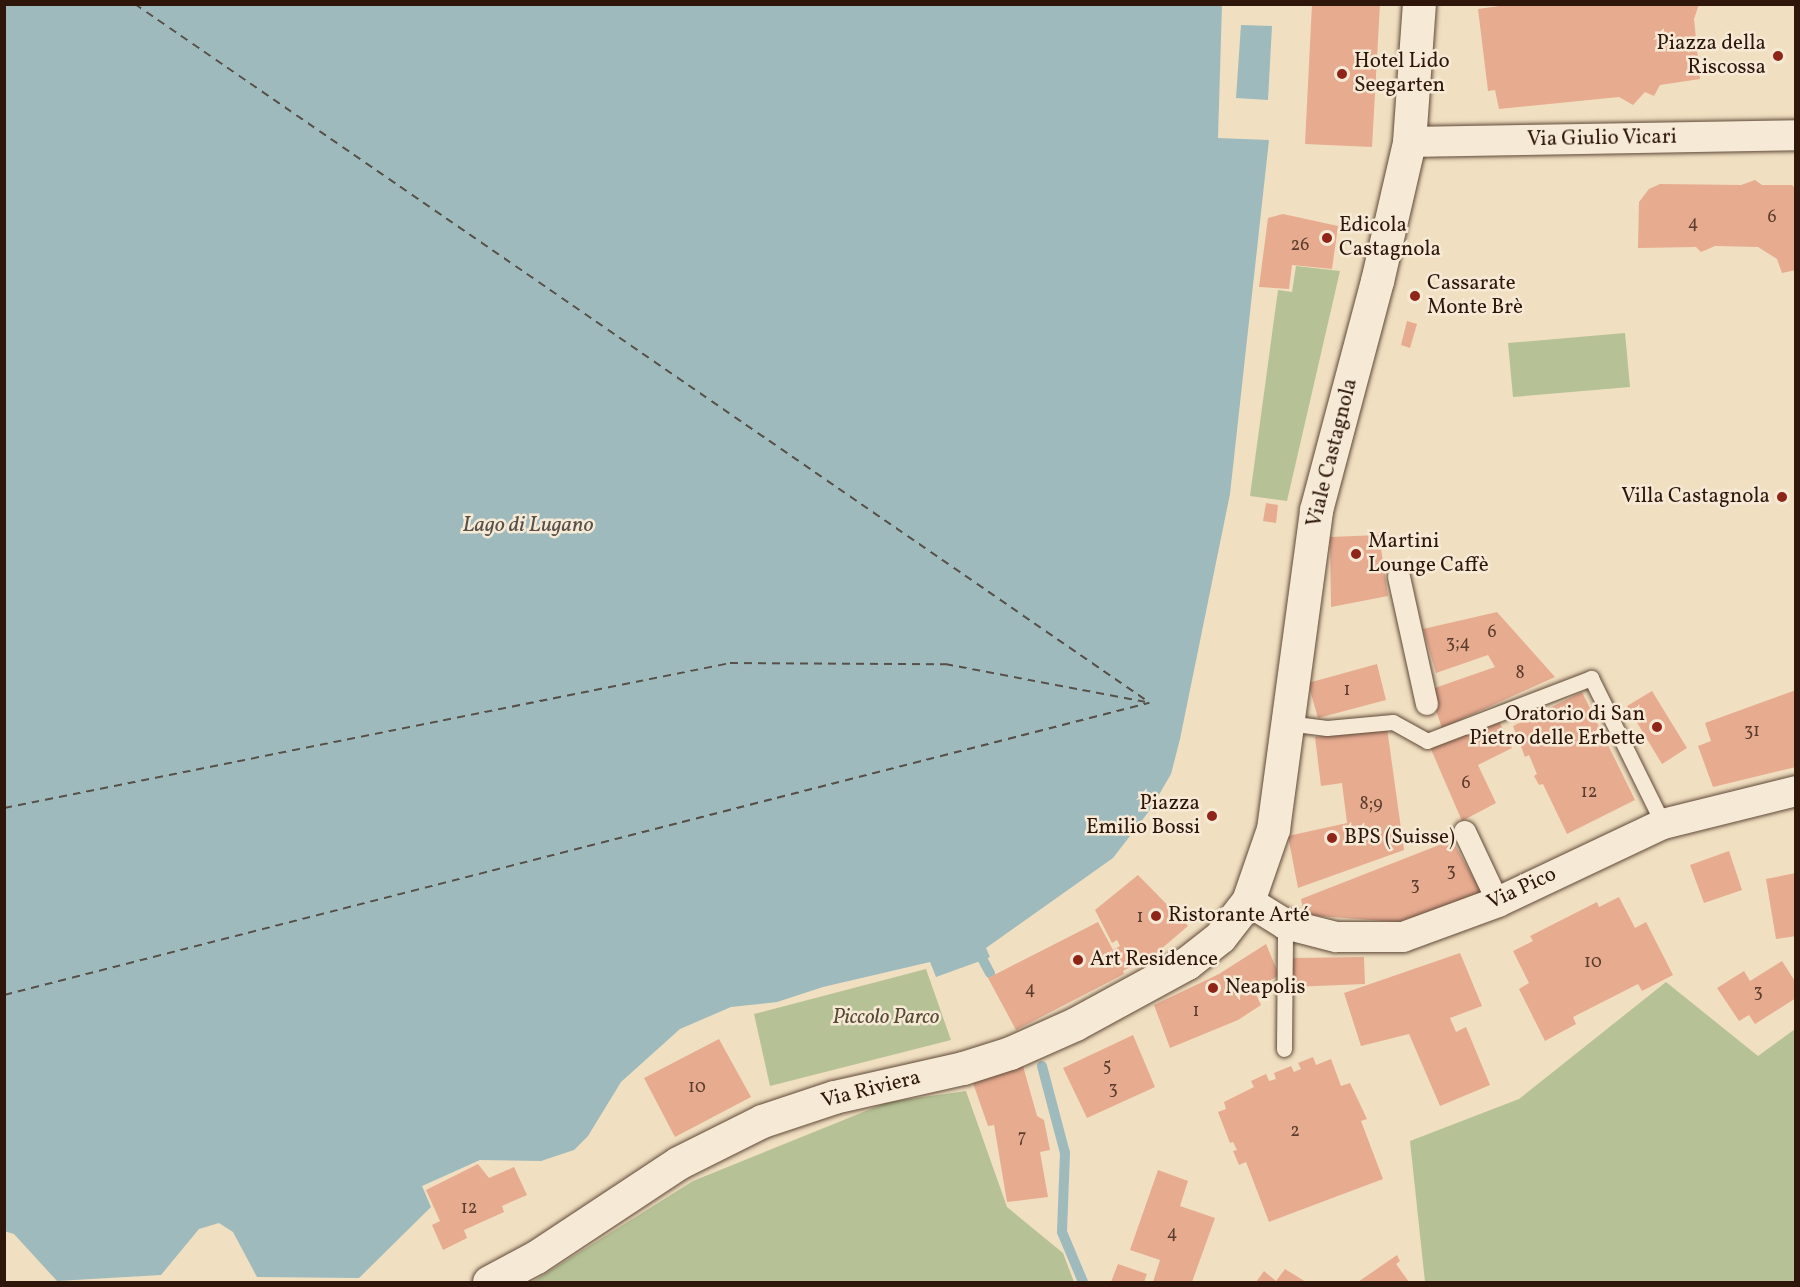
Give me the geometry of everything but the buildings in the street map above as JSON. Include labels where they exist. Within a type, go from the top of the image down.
[{"type":"main road","name":"Viale Castagnola","points":[[1248,901],[1272,829],[1316,510],[1383,259],[1409,142],[1419,4]]},
{"type":"main road","name":"Via Riviera","points":[[489,1282],[536,1257],[678,1163],[762,1121],[834,1097],[963,1068],[1010,1053],[1094,1014],[1187,963],[1220,937],[1248,901]]},
{"type":"street","name":"Via Giulio Vicari","points":[[1409,142],[1796,135]]},
{"type":"street","points":[[1399,577],[1427,704]]},
{"type":"street","name":"Via Pico","points":[[1248,901],[1285,924],[1336,937],[1402,937],[1498,902],[1663,824],[1796,791]]},
{"type":"street","points":[[1465,832],[1498,902]]},
{"type":"lane","points":[[1287,723],[1327,728],[1393,722],[1427,741],[1591,678],[1663,824]]},
{"type":"lane","points":[[1284,1049],[1285,924]]},
{"type":"green space","points":[[1296,266],[1340,271],[1287,501],[1250,496],[1278,290],[1292,292]]},
{"type":"green space","points":[[1625,333],[1630,387],[1513,397],[1508,343]]},
{"type":"green space","name":"Piccolo Parco","points":[[926,969],[951,1040],[770,1086],[754,1014]]},
{"type":"green space","points":[[1666,982],[1758,1056],[1795,1029],[1795,1282],[1425,1282],[1410,1141],[1519,1099]]},
{"type":"green space","points":[[966,1091],[1007,1207],[1063,1253],[1074,1282],[532,1282],[693,1181],[888,1102]]},
{"type":"water","name":"Lago di Lugano","points":[[4,5],[1222,5],[1218,138],[1269,140],[1230,494],[1180,739],[1171,774],[1150,810],[1113,858],[986,948],[990,957],[936,977],[930,962],[823,987],[777,1002],[731,1007],[680,1029],[621,1082],[588,1136],[574,1150],[541,1161],[480,1160],[422,1186],[431,1207],[359,1278],[257,1277],[233,1232],[219,1223],[199,1229],[161,1275],[57,1281],[14,1234],[4,1231]]},
{"type":"water","points":[[1241,25],[1272,26],[1268,100],[1236,98]]},
{"type":"waterway","points":[[983,960],[990,973]]},
{"type":"waterway","points":[[1042,1066],[1065,1153],[1062,1232],[1083,1282]]},
{"type":"ferry route","points":[[135,4],[1150,703]]},
{"type":"ferry route","points":[[4,808],[730,663],[945,664],[1147,702]]},
{"type":"ferry route","points":[[4,995],[1149,703]]},
{"type":"place","name":"Piazza della Riscossa","points":[[1778,56]]},
{"type":"place","name":"Hotel Lido Seegarten","points":[[1342,74]]},
{"type":"place","name":"Edicola Castagnola","points":[[1327,238]]},
{"type":"place","name":"Cassarate Monte Brè","points":[[1415,296]]},
{"type":"place","name":"Villa Castagnola","points":[[1782,497]]},
{"type":"place","name":"Martini Lounge Caffè","points":[[1356,554]]},
{"type":"place","name":"Oratorio di San Pietro delle Erbette","points":[[1657,727]]},
{"type":"place","name":"Piazza Emilio Bossi","points":[[1212,816]]},
{"type":"place","name":"BPS (Suisse)","points":[[1332,838]]},
{"type":"place","name":"Ristorante Arté","points":[[1156,916]]},
{"type":"place","name":"Art Residence","points":[[1078,960]]},
{"type":"place","name":"Neapolis","points":[[1213,988]]}]
